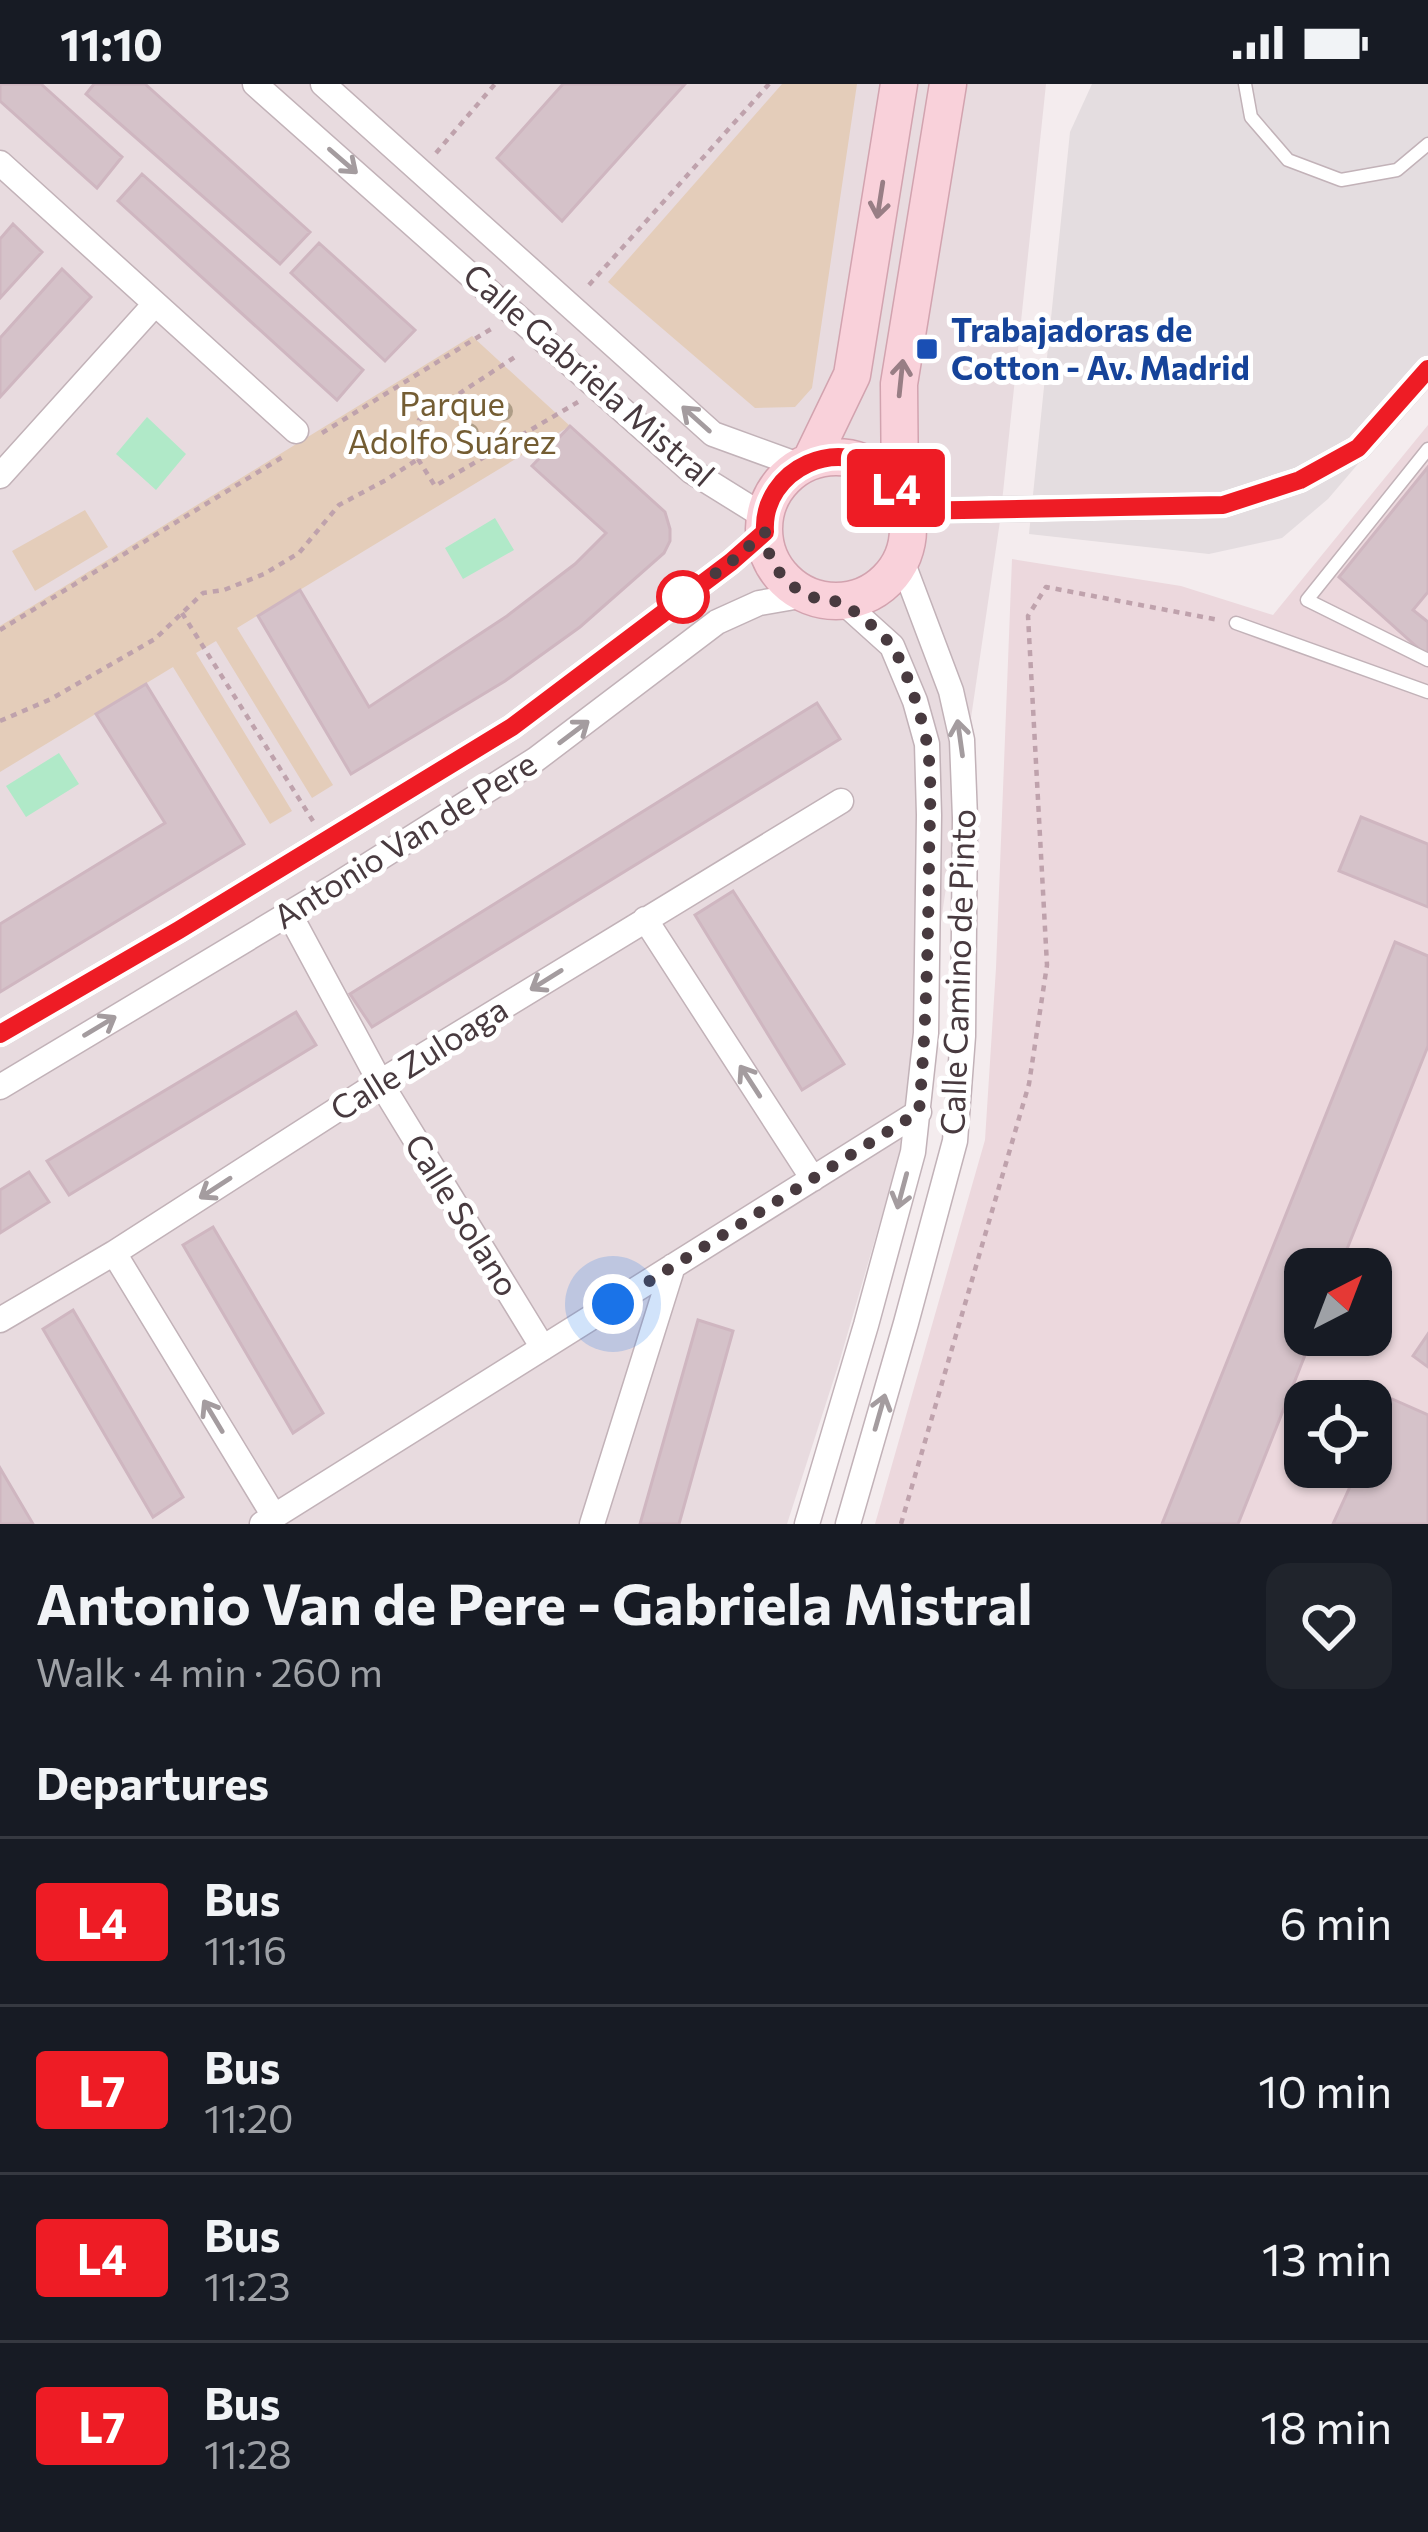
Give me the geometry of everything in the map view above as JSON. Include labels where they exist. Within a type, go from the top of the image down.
[{"type":"street","name":"Calle Gabriela Mistral","points":[[255,84],[691,471],[765,525]]},
{"type":"street","name":"Calle Gabriela Mistral","points":[[323,84],[712,434],[806,463]]},
{"type":"street","points":[[806,463],[852,375],[898,84]]},
{"type":"street","points":[[903,503],[888,478],[872,466],[831,456],[806,463],[779,484],[769,502],[765,544],[773,565],[788,582],[824,598],[860,597],[892,576],[908,544],[899,384],[948,84]]},
{"type":"street","points":[[1,165],[304,438]]},
{"type":"street","points":[[0,476],[155,304]]},
{"type":"street","points":[[903,503],[1223,505],[1300,480],[1358,448],[1428,369]]},
{"type":"street","name":"Antonio Van de Pere","points":[[0,1034],[512,727],[731,562],[765,525]]},
{"type":"street","name":"Calle Camino de Pinto","points":[[848,1524],[955,1141],[963,1036],[962,740],[951,691],[902,560]]},
{"type":"street","name":"Antonio Van de Pere","points":[[0,1087],[535,760],[717,622],[759,603],[824,598]]},
{"type":"street","name":"Calle Camino de Pinto","points":[[807,1524],[913,1152],[926,1033],[927,744],[892,646],[824,598]]},
{"type":"street","name":"Calle Zuloaga","points":[[0,1320],[841,801]]},
{"type":"street","name":"Calle Solano","points":[[289,913],[380,1082],[543,1348]]},
{"type":"street","points":[[645,919],[813,1179]]},
{"type":"street","points":[[114,1252],[280,1517],[919,1112]]},
{"type":"street","points":[[592,1524],[673,1266]]},
{"type":"lane","points":[[1245,84],[1251,116],[1288,160],[1341,180],[1397,170],[1428,144]]},
{"type":"lane","points":[[1428,449],[1306,600],[1428,660]]},
{"type":"lane","points":[[1236,623],[1428,692]]},
{"type":"path","points":[[420,170],[495,84]]},
{"type":"path","points":[[570,306],[770,84]]},
{"type":"path","points":[[0,630],[304,438],[516,314]]},
{"type":"path","points":[[542,338],[419,420],[418,459],[435,486],[599,389]]},
{"type":"path","points":[[0,721],[51,699],[155,639],[203,593],[264,574],[299,553],[339,505],[418,459]]},
{"type":"path","points":[[901,1524],[1028,1084],[1047,965],[1028,616],[1046,587],[1236,623]]},
{"type":"path","points":[[182,613],[325,842]]},
{"type":"shaded area","points":[[0,84],[1046,84],[1000,521],[914,1105],[787,1524],[0,1524]]},
{"type":"shaded area","points":[[1092,84],[1428,84],[1428,382],[1328,499],[1282,538],[1209,554],[1029,534],[1070,132]]},
{"type":"shaded area","points":[[147,417],[186,454],[156,490],[116,454]]},
{"type":"shaded area","points":[[1428,425],[1428,1524],[875,1524],[985,1140],[1012,559],[1181,586],[1273,615]]},
{"type":"shaded area","points":[[495,518],[514,550],[463,579],[445,548]]},
{"type":"shaded area","points":[[59,753],[79,784],[26,817],[6,786]]},
{"type":"green space","points":[[782,84],[857,84],[812,388],[795,407],[755,408],[608,282]]},
{"type":"green space","name":"Parque Adolfo Suárez","points":[[472,336],[570,426],[237,628],[333,785],[312,798],[216,641],[196,653],[292,811],[270,824],[173,667],[0,772],[0,626]]},
{"type":"green space","points":[[85,510],[108,547],[35,591],[12,551]]},
{"type":"building","points":[[0,84],[41,84],[122,157],[97,188],[0,101]]},
{"type":"building","points":[[94,84],[145,84],[310,232],[280,264],[86,94]]},
{"type":"building","points":[[563,84],[685,84],[562,221],[497,158]]},
{"type":"building","points":[[142,174],[363,370],[337,400],[118,201]]},
{"type":"building","points":[[13,224],[42,252],[0,298],[0,239]]},
{"type":"building","points":[[319,243],[415,330],[385,361],[291,273]]},
{"type":"building","points":[[62,269],[91,297],[0,397],[0,338]]},
{"type":"building","points":[[570,426],[665,512],[670,541],[664,553],[580,627],[505,681],[351,774],[258,616],[300,590],[369,707],[507,616],[575,564],[606,533],[532,466]]},
{"type":"building","points":[[1428,467],[1428,592],[1413,610],[1428,622],[1428,657],[1339,577]]},
{"type":"building","points":[[146,684],[244,844],[0,992],[0,924],[165,823],[96,714]]},
{"type":"building","points":[[817,703],[840,739],[372,1027],[350,994]]},
{"type":"building","points":[[1361,817],[1428,844],[1428,907],[1339,871]]},
{"type":"building","points":[[733,891],[844,1064],[802,1090],[695,915]]},
{"type":"building","points":[[1395,942],[1428,956],[1428,1046],[1347,1248],[1284,1248],[1284,1356],[1305,1356],[1295,1380],[1284,1380],[1284,1408],[1238,1524],[1162,1524]]},
{"type":"building","points":[[296,1012],[316,1045],[69,1195],[47,1161]]},
{"type":"building","points":[[29,1172],[49,1202],[0,1233],[0,1190]]},
{"type":"building","points":[[213,1227],[323,1413],[293,1433],[183,1245]]},
{"type":"building","points":[[73,1310],[183,1497],[153,1517],[43,1329]]},
{"type":"building","points":[[698,1320],[733,1331],[679,1524],[640,1524]]},
{"type":"building","points":[[1428,1334],[1428,1367],[1413,1356]]},
{"type":"building","points":[[1392,1399],[1428,1415],[1428,1524],[1333,1524],[1349,1488],[1392,1488]]},
{"type":"building","points":[[0,1468],[33,1524],[0,1524]]},
{"type":"bus line","name":"L4","points":[[0,1034],[512,727],[765,532],[769,502],[779,484],[811,460],[852,458],[872,466],[888,478],[907,511],[1223,505],[1300,480],[1358,448],[1428,369]]},
{"type":"place","name":"Trabajadoras de Cotton - Av. Madrid","points":[[927,349]]},
{"type":"route","points":[[613,1304],[919,1112],[926,1033],[927,744],[892,646],[842,602],[806,595],[788,582],[773,565],[765,532],[683,597]]}]
